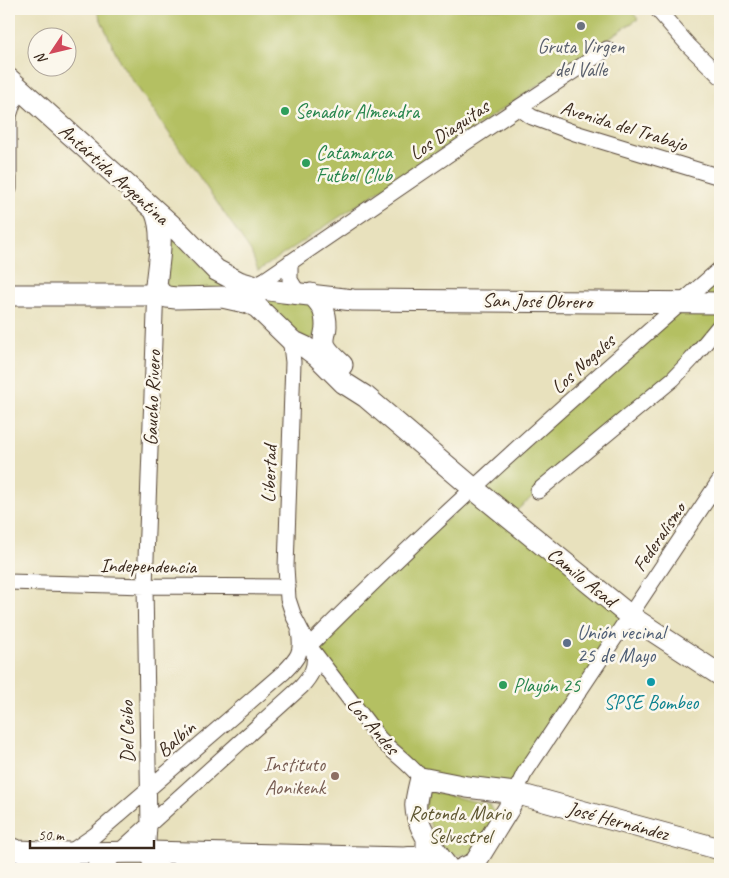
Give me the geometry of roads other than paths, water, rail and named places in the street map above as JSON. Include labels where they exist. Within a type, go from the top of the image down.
[{"type":"street","points":[[657,9],[689,46],[720,76]]},
{"type":"street","name":"Los Diaguitas","points":[[252,286],[266,279],[607,49]]},
{"type":"street","points":[[9,189],[10,116],[13,84]]},
{"type":"street","name":"Antártida Argentina","points":[[13,84],[155,211]]},
{"type":"street","name":"Avenida del Trabajo","points":[[519,108],[532,117],[567,130],[720,177]]},
{"type":"street","name":"Gaucho Rivero","points":[[145,586],[156,286],[169,235],[160,224],[155,211]]},
{"type":"street","name":"Antártida Argentina","points":[[169,235],[216,270]]},
{"type":"street","points":[[290,262],[290,280],[322,306],[325,346],[352,375],[366,397]]},
{"type":"street","name":"San José Obrero","points":[[216,270],[234,280],[269,290],[353,300],[720,303]]},
{"type":"street","name":"Los Nogales","points":[[474,489],[720,270]]},
{"type":"street","points":[[9,295],[144,296],[154,291],[156,286],[167,297],[222,297],[249,303],[257,307],[292,341],[299,355]]},
{"type":"street","name":"San José Obrero","points":[[324,329],[331,306],[353,300]]},
{"type":"street","points":[[538,491],[673,379],[692,360],[720,325]]},
{"type":"street","points":[[299,355],[317,342],[324,329]]},
{"type":"street","points":[[284,672],[316,657],[378,577],[474,489],[366,397],[344,383],[317,356],[299,355]]},
{"type":"street","name":"Libertad","points":[[288,587],[286,567],[299,355]]},
{"type":"street","name":"Federalismo","points":[[515,792],[524,774],[720,483]]},
{"type":"street","name":"Camilo Asad","points":[[474,489],[630,616],[720,675]]},
{"type":"street","name":"Independencia","points":[[9,582],[145,586],[288,587]]},
{"type":"street","name":"Del Ceibo","points":[[145,586],[149,852]]},
{"type":"street","name":"Los Andes","points":[[288,587],[288,599],[297,623],[316,657],[379,738],[390,750],[415,770],[421,778]]},
{"type":"street","points":[[284,672],[300,653],[301,644],[297,623]]},
{"type":"street","points":[[93,869],[119,852],[150,825],[301,687],[311,675],[316,657]]},
{"type":"street","name":"Balbín","points":[[69,853],[84,843],[284,672]]},
{"type":"street","points":[[301,687],[322,680],[338,683]]},
{"type":"street","points":[[449,869],[426,838],[417,817],[415,804],[421,778],[467,787],[515,792],[509,808],[470,867]]},
{"type":"street","name":"José Hernández","points":[[515,792],[720,849]]},
{"type":"street","points":[[9,848],[18,851],[69,853],[149,852],[205,862],[341,863],[423,856],[426,852],[426,838]]},
{"type":"street","points":[[149,852],[152,865],[163,869]]},
{"type":"place","name":"Gruta Virgen del Valle","points":[[581,26]]},
{"type":"place","name":"Senador Almendra","points":[[285,111]]},
{"type":"place","name":"Catamarca Futbol Club","points":[[306,163]]},
{"type":"place","name":"Unión vecinal 25 de Mayo","points":[[567,643]]},
{"type":"place","name":"SPSE Bombeo","points":[[651,682]]},
{"type":"place","name":"Playón 25","points":[[503,685]]},
{"type":"place","name":"Instituto Aonikenk","points":[[335,776]]},
{"type":"park label","name":"Rotonda Mario Selvestrel","points":[[460,824]]}]
